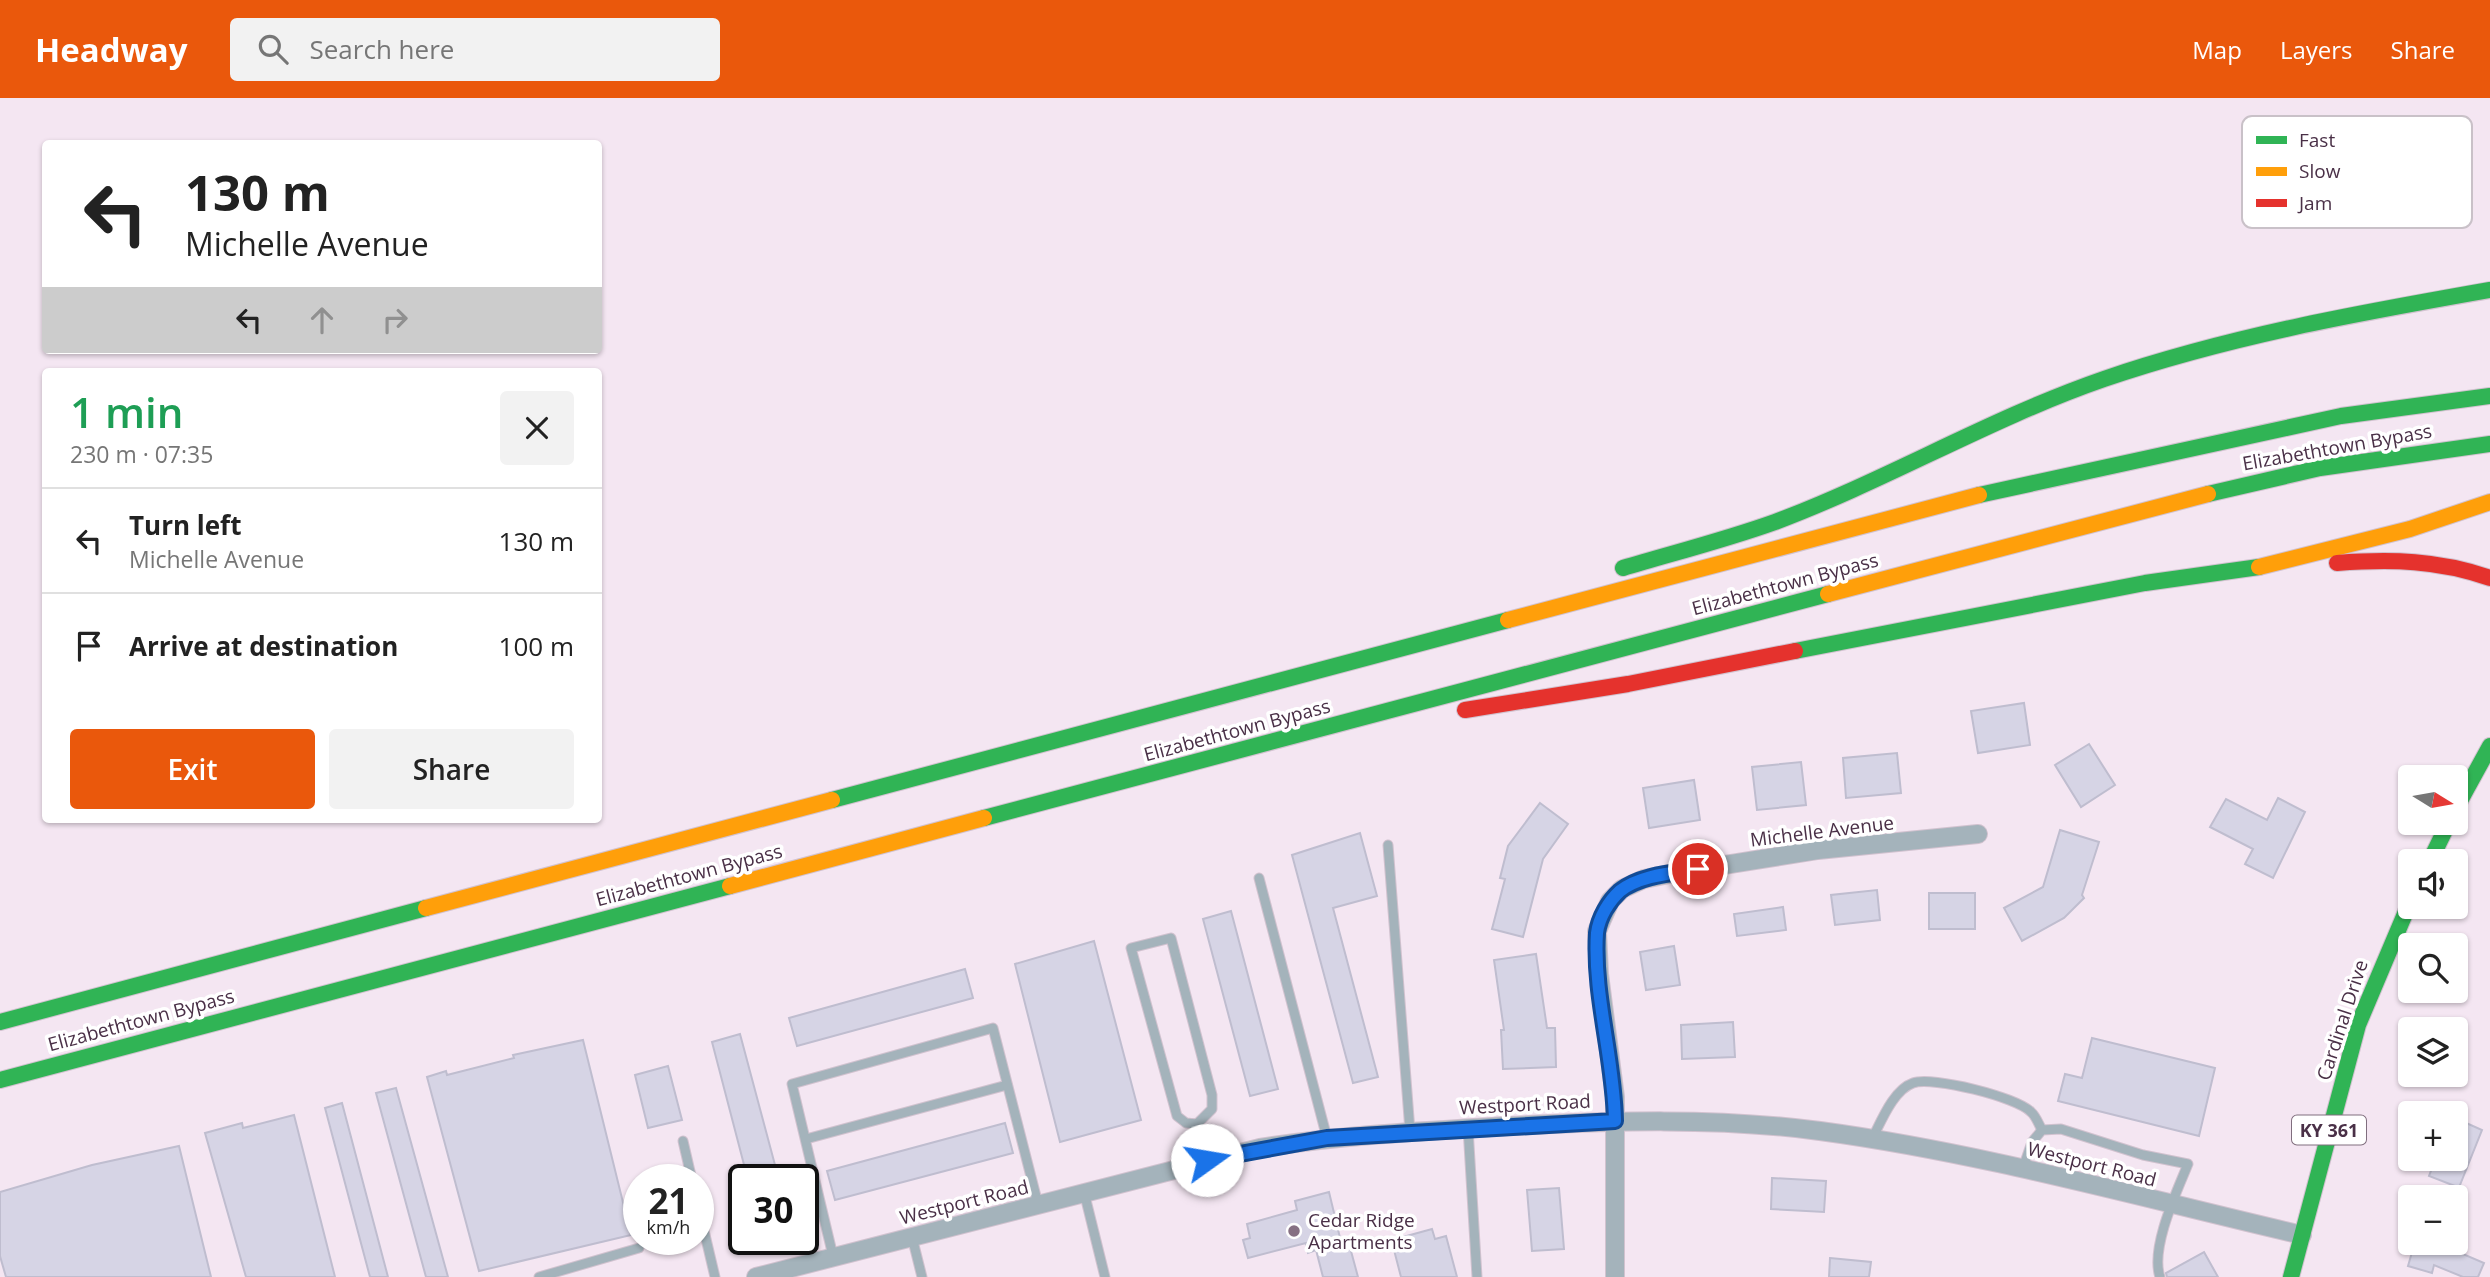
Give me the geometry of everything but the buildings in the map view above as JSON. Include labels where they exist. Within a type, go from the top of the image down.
[{"type":"main road","points":[[1608,573],[1774,522],[1886,475],[2015,414],[2105,379],[2438,283]]},
{"type":"main road","points":[[2284,327],[2490,290]]},
{"type":"main road","name":"Elizabethtown Bypass","points":[[0,1022],[1970,497],[2341,415],[2490,396]]},
{"type":"main road","name":"Elizabethtown Bypass","points":[[0,1080],[2196,496],[2320,468],[2490,443]]},
{"type":"main road","points":[[2261,567],[2410,529],[2490,502]]},
{"type":"main road","points":[[1280,740],[1628,684],[2145,583],[2261,567],[2412,558],[2460,566],[2490,578]]},
{"type":"main road","points":[[1165,713],[1543,593]]},
{"type":"main road","points":[[2468,786],[2490,746]]},
{"type":"main road","name":"Cardinal Drive","points":[[2291,1277],[2358,1026],[2403,919]]},
{"type":"street","name":"Michelle Avenue","points":[[1615,1277],[1615,1121],[1597,931],[1610,901],[1622,889],[1644,880],[1674,873],[1805,852],[1978,834]]},
{"type":"street","name":"Westport Road","points":[[756,1277],[795,1272],[834,1256],[1207,1160],[1327,1138],[1615,1121],[1770,1125],[1872,1139],[2023,1168],[2302,1235]]},
{"type":"lane","points":[[1388,845],[1410,1131]]},
{"type":"lane","points":[[1259,878],[1327,1138]]},
{"type":"lane","points":[[1171,937],[1212,1095],[1212,1110],[1197,1125],[1186,1123],[1177,1116],[1131,948],[1171,937]]},
{"type":"lane","points":[[834,1256],[792,1084],[993,1028],[1038,1204]]},
{"type":"lane","points":[[1872,1139],[1902,1090],[1914,1082],[2001,1096],[2032,1112],[2042,1130]]},
{"type":"lane","points":[[806,1139],[1007,1085]]},
{"type":"lane","points":[[1197,1125],[1207,1160]]},
{"type":"lane","points":[[1468,1128],[1478,1277]]},
{"type":"lane","points":[[2023,1168],[2032,1142],[2042,1130],[2061,1129],[2143,1155],[2188,1164],[2171,1205],[2157,1260],[2160,1277]]},
{"type":"lane","points":[[683,1141],[688,1164]]},
{"type":"lane","points":[[1084,1192],[1105,1277]]},
{"type":"lane","points":[[912,1237],[922,1277]]},
{"type":"lane","points":[[539,1277],[623,1253]]},
{"type":"lane","points":[[710,1255],[715,1277]]},
{"type":"traffic: fast","points":[[1623,568],[1775,522],[2021,412],[2104,379],[2247,338],[2490,290]]},
{"type":"traffic: fast","points":[[1979,495],[2341,416],[2490,396]]},
{"type":"traffic: fast","points":[[2208,494],[2320,468],[2490,444]]},
{"type":"traffic: fast","points":[[1795,651],[2145,583],[2259,567]]},
{"type":"traffic: fast","points":[[984,818],[1828,594]]},
{"type":"traffic: fast","points":[[832,800],[1508,620]]},
{"type":"traffic: fast","points":[[2468,786],[2490,746]]},
{"type":"traffic: fast","points":[[2436,849],[2443,835]]},
{"type":"traffic: fast","points":[[0,1080],[730,886]]},
{"type":"traffic: fast","points":[[0,1022],[426,908]]},
{"type":"traffic: fast","points":[[2291,1277],[2358,1025],[2403,919]]},
{"type":"traffic: slow","points":[[1828,594],[2208,494]]},
{"type":"traffic: slow","points":[[1508,620],[1979,495]]},
{"type":"traffic: slow","points":[[2259,567],[2410,529],[2490,502]]},
{"type":"traffic: slow","points":[[426,908],[832,800]]},
{"type":"traffic: slow","points":[[730,886],[984,818]]},
{"type":"traffic: jam","points":[[2337,563],[2415,562],[2490,578]]},
{"type":"traffic: jam","points":[[1465,710],[1628,684],[1795,651]]},
{"type":"place","name":"Cedar Ridge Apartments","points":[[1294,1231]]},
{"type":"route","points":[[1207,1160],[1260,1148],[1327,1138],[1615,1121],[1615,1097],[1599,974],[1597,931],[1610,901],[1622,889],[1644,880],[1698,869]]}]
